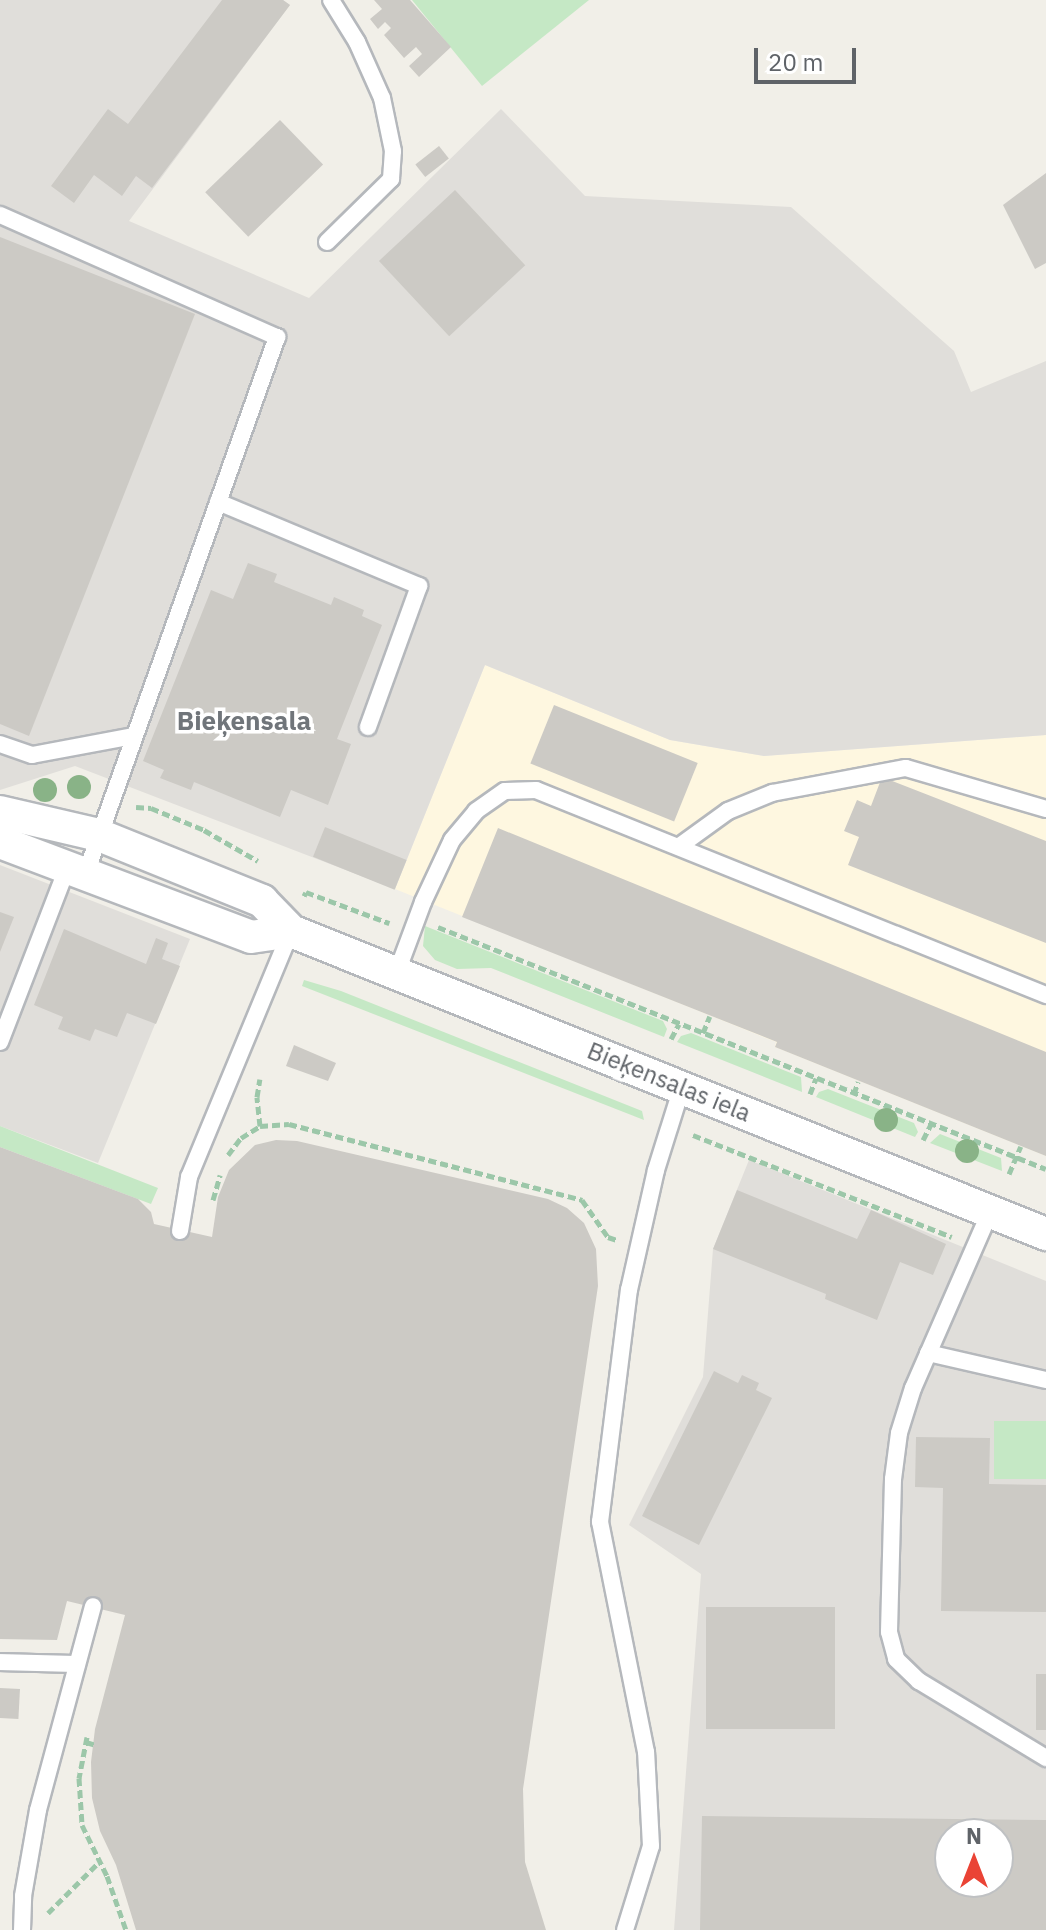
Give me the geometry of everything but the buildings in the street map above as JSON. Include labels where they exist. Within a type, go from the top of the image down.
[{"type":"street","name":"Bieķensalas iela","points":[[0,812],[99,835],[262,901],[291,931],[1046,1234]]},
{"type":"street","name":"Bieķensalas iela","points":[[0,842],[251,937],[291,931]]},
{"type":"lane","points":[[327,242],[391,179],[393,151],[382,98],[357,42],[331,0]]},
{"type":"lane","points":[[0,215],[277,337],[99,835],[77,869],[0,1042]]},
{"type":"lane","points":[[218,502],[419,586],[368,727]]},
{"type":"lane","points":[[0,744],[32,755],[134,736]]},
{"type":"lane","points":[[681,845],[728,811],[772,793],[906,768],[1046,809]]},
{"type":"lane","points":[[397,972],[415,921],[452,840],[476,811],[505,791],[536,790],[681,845],[1046,995]]},
{"type":"lane","points":[[180,1231],[189,1177],[291,931]]},
{"type":"lane","points":[[625,1930],[651,1846],[646,1752],[600,1522],[629,1290],[682,1087]]},
{"type":"lane","points":[[990,1212],[928,1353],[899,1433],[893,1479],[889,1632],[896,1659],[919,1681],[1046,1758]]},
{"type":"lane","points":[[928,1353],[1046,1380]]},
{"type":"lane","points":[[22,1930],[23,1896],[38,1810],[93,1606]]},
{"type":"lane","points":[[0,1662],[77,1664]]},
{"type":"path","points":[[291,931],[306,892],[386,923],[426,922],[1046,1169]]},
{"type":"path","points":[[703,1033],[710,1016]]},
{"type":"path","points":[[671,1039],[679,1024]]},
{"type":"path","points":[[260,1126],[257,1097],[264,1068]]},
{"type":"path","points":[[810,1094],[816,1078]]},
{"type":"path","points":[[854,1094],[858,1082]]},
{"type":"path","points":[[671,1123],[695,1136],[974,1246]]},
{"type":"path","points":[[212,1207],[223,1164],[241,1138],[260,1126],[289,1124],[582,1200],[608,1237],[639,1245]]},
{"type":"path","points":[[923,1140],[931,1124]]},
{"type":"path","points":[[1009,1174],[1021,1146]]},
{"type":"path","points":[[89,1728],[79,1778],[82,1825],[100,1861],[126,1930]]},
{"type":"path","points":[[48,1921],[48,1912],[100,1861]]},
{"type":"shaded area","points":[[0,0],[283,0],[290,5],[129,221],[309,298],[501,109],[585,196],[791,207],[954,351],[971,392],[1046,361],[1046,735],[764,756],[670,740],[485,665],[395,889],[75,766],[0,790]]},
{"type":"shaded area","points":[[485,665],[670,740],[764,756],[1046,735],[1046,1156],[775,1047],[776,1042],[395,889]]},
{"type":"shaded area","points":[[0,865],[190,939],[98,1163],[0,1126]]},
{"type":"shaded area","points":[[749,1160],[1046,1281],[1046,1930],[674,1930],[701,1574],[629,1525],[703,1377],[713,1249]]},
{"type":"green space","points":[[412,0],[589,0],[482,86]]},
{"type":"green space","points":[[425,926],[663,1021],[667,1029],[664,1037],[491,968],[457,969],[435,960],[423,946]]},
{"type":"green space","points":[[304,980],[341,991],[642,1111],[644,1120],[302,986]]},
{"type":"green space","points":[[691,1033],[801,1077],[802,1092],[677,1042],[681,1036]]},
{"type":"green space","points":[[828,1089],[914,1123],[918,1132],[915,1137],[816,1097],[819,1092]]},
{"type":"green space","points":[[0,1126],[158,1188],[151,1204],[0,1147]]},
{"type":"green space","points":[[940,1134],[1001,1158],[1002,1171],[930,1143]]},
{"type":"green space","points":[[994,1421],[1046,1421],[1046,1479],[994,1479]]},
{"type":"district","name":"Bieķensala","points":[[244,721]]}]
